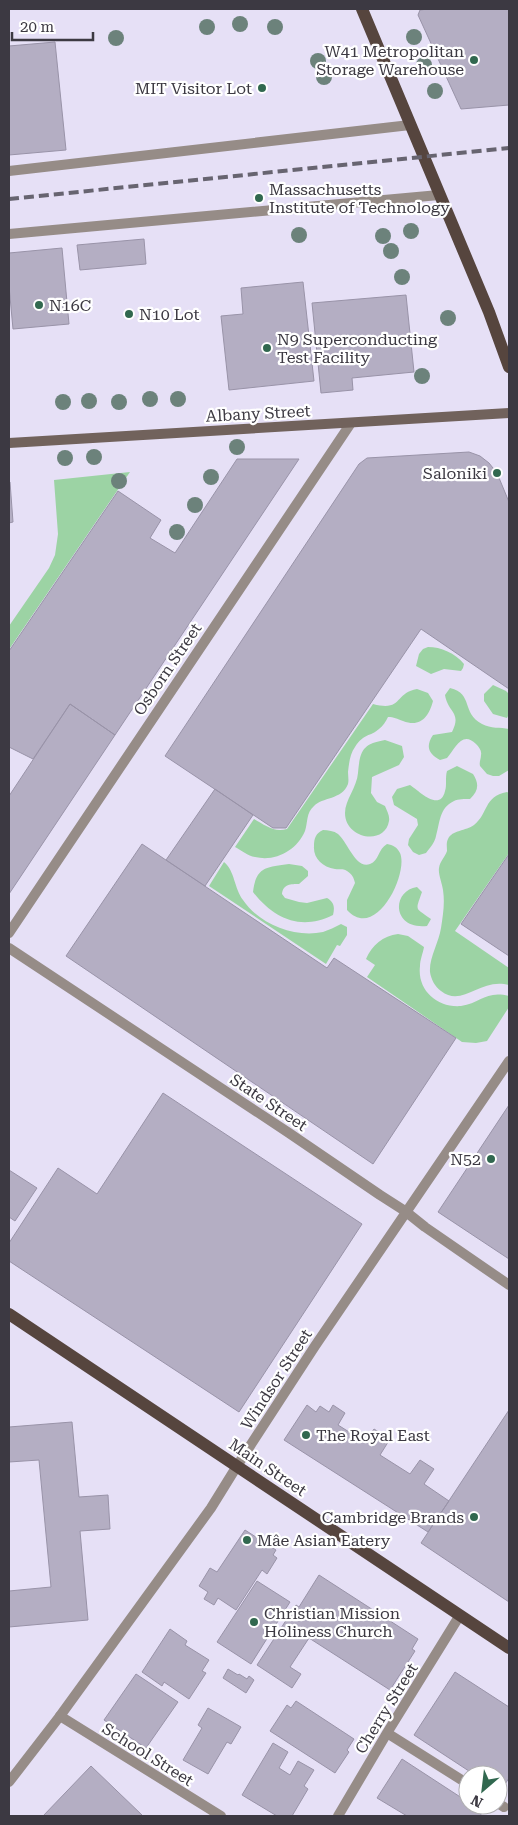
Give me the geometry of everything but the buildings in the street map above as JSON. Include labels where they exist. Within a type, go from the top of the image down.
[{"type":"main road","points":[[362,9],[489,312],[509,367]]},
{"type":"main road","name":"Albany Street","points":[[9,443],[509,413]]},
{"type":"main road","name":"Main Street","points":[[9,1314],[509,1648]]},
{"type":"street","points":[[9,171],[410,126]]},
{"type":"street","points":[[9,234],[439,195]]},
{"type":"street","name":"Osborn Street","points":[[9,934],[351,422]]},
{"type":"street","name":"State Street","points":[[9,948],[289,1133],[380,1196],[406,1211],[425,1227],[509,1285]]},
{"type":"street","name":"Windsor Street","points":[[9,1782],[60,1716],[211,1508],[320,1338],[509,1060]]},
{"type":"street","name":"Cherry Street","points":[[338,1816],[460,1616]]},
{"type":"street","name":"School Street","points":[[60,1716],[221,1816]]},
{"type":"street","points":[[387,1733],[458,1778]]},
{"type":"green space","points":[[130,472],[10,648],[9,626],[49,568],[55,555],[58,534],[54,480]]},
{"type":"green space","points":[[428,647],[443,649],[452,654],[464,664],[463,668],[461,671],[444,669],[431,674],[416,666],[419,654]]},
{"type":"green space","points":[[493,685],[509,694],[509,714],[507,718],[493,714],[484,701],[484,694]]},
{"type":"green space","points":[[450,688],[462,695],[476,720],[489,727],[509,729],[509,770],[499,776],[487,774],[480,766],[480,749],[471,740],[467,739],[459,742],[447,758],[440,760],[431,753],[429,743],[433,735],[452,732],[455,725],[455,716],[445,695]]},
{"type":"green space","points":[[417,689],[428,693],[433,701],[426,716],[415,723],[388,717],[380,728],[361,739],[355,747],[349,762],[348,784],[345,789],[337,796],[318,803],[311,809],[305,831],[297,844],[285,853],[271,858],[255,857],[235,847],[254,819],[274,829],[287,829],[373,704],[389,706],[405,694]]},
{"type":"green space","points":[[385,740],[402,746],[404,757],[399,765],[372,777],[371,793],[377,802],[385,806],[389,815],[389,821],[386,829],[380,834],[366,836],[358,834],[351,829],[345,813],[347,803],[356,783],[361,754],[367,746]]},
{"type":"green space","points":[[457,766],[473,774],[477,784],[476,790],[470,799],[456,800],[445,808],[433,843],[426,853],[419,855],[413,852],[408,845],[409,839],[418,825],[417,819],[394,805],[392,797],[397,789],[410,785],[423,795],[439,800],[445,791],[447,771]]},
{"type":"green space","points":[[509,793],[509,853],[455,931],[509,968],[509,985],[489,985],[457,996],[449,995],[437,987],[432,980],[430,972],[444,909],[444,895],[439,873],[440,866],[447,851],[447,842],[450,836],[474,825],[490,801],[499,794]]},
{"type":"green space","points":[[323,830],[338,834],[356,859],[365,865],[373,862],[387,844],[398,849],[401,863],[400,875],[388,901],[379,911],[369,917],[358,918],[347,910],[347,900],[355,883],[349,872],[326,866],[317,858],[314,850],[314,841],[317,834]]},
{"type":"green space","points":[[224,862],[230,870],[243,900],[250,909],[268,922],[289,931],[301,933],[323,932],[341,924],[347,927],[347,935],[340,946],[337,945],[326,964],[209,886]]},
{"type":"green space","points":[[289,864],[302,866],[308,871],[308,876],[299,884],[286,886],[282,894],[285,898],[307,903],[327,898],[333,905],[333,915],[310,922],[289,920],[270,909],[253,892],[254,884],[260,873],[274,866]]},
{"type":"green space","points":[[417,887],[422,892],[418,909],[431,919],[427,926],[415,926],[407,922],[399,910],[403,895]]},
{"type":"green space","points":[[398,934],[408,936],[424,947],[420,964],[420,975],[425,990],[437,1001],[452,1006],[461,1006],[489,996],[509,996],[509,1007],[487,1041],[476,1043],[462,1042],[367,977],[375,965],[366,959],[371,949],[383,939]]},
{"type":"railway","points":[[9,199],[509,148]]},
{"type":"place","name":"W41 Metropolitan Storage Warehouse","points":[[474,60]]},
{"type":"place","name":"MIT Visitor Lot","points":[[262,88]]},
{"type":"place","name":"Massachusetts Institute of Technology","points":[[259,198]]},
{"type":"place","name":"N16C","points":[[39,305]]},
{"type":"place","name":"N10 Lot","points":[[129,314]]},
{"type":"place","name":"N9 Superconducting Test Facility","points":[[267,348]]},
{"type":"place","name":"Saloniki","points":[[497,473]]},
{"type":"place","name":"N52","points":[[491,1159]]},
{"type":"place","name":"The Royal East","points":[[306,1435]]},
{"type":"place","name":"Cambridge Brands","points":[[474,1517]]},
{"type":"place","name":"Mâe Asian Eatery","points":[[247,1540]]},
{"type":"place","name":"Christian Mission Holiness Church","points":[[254,1622]]}]
